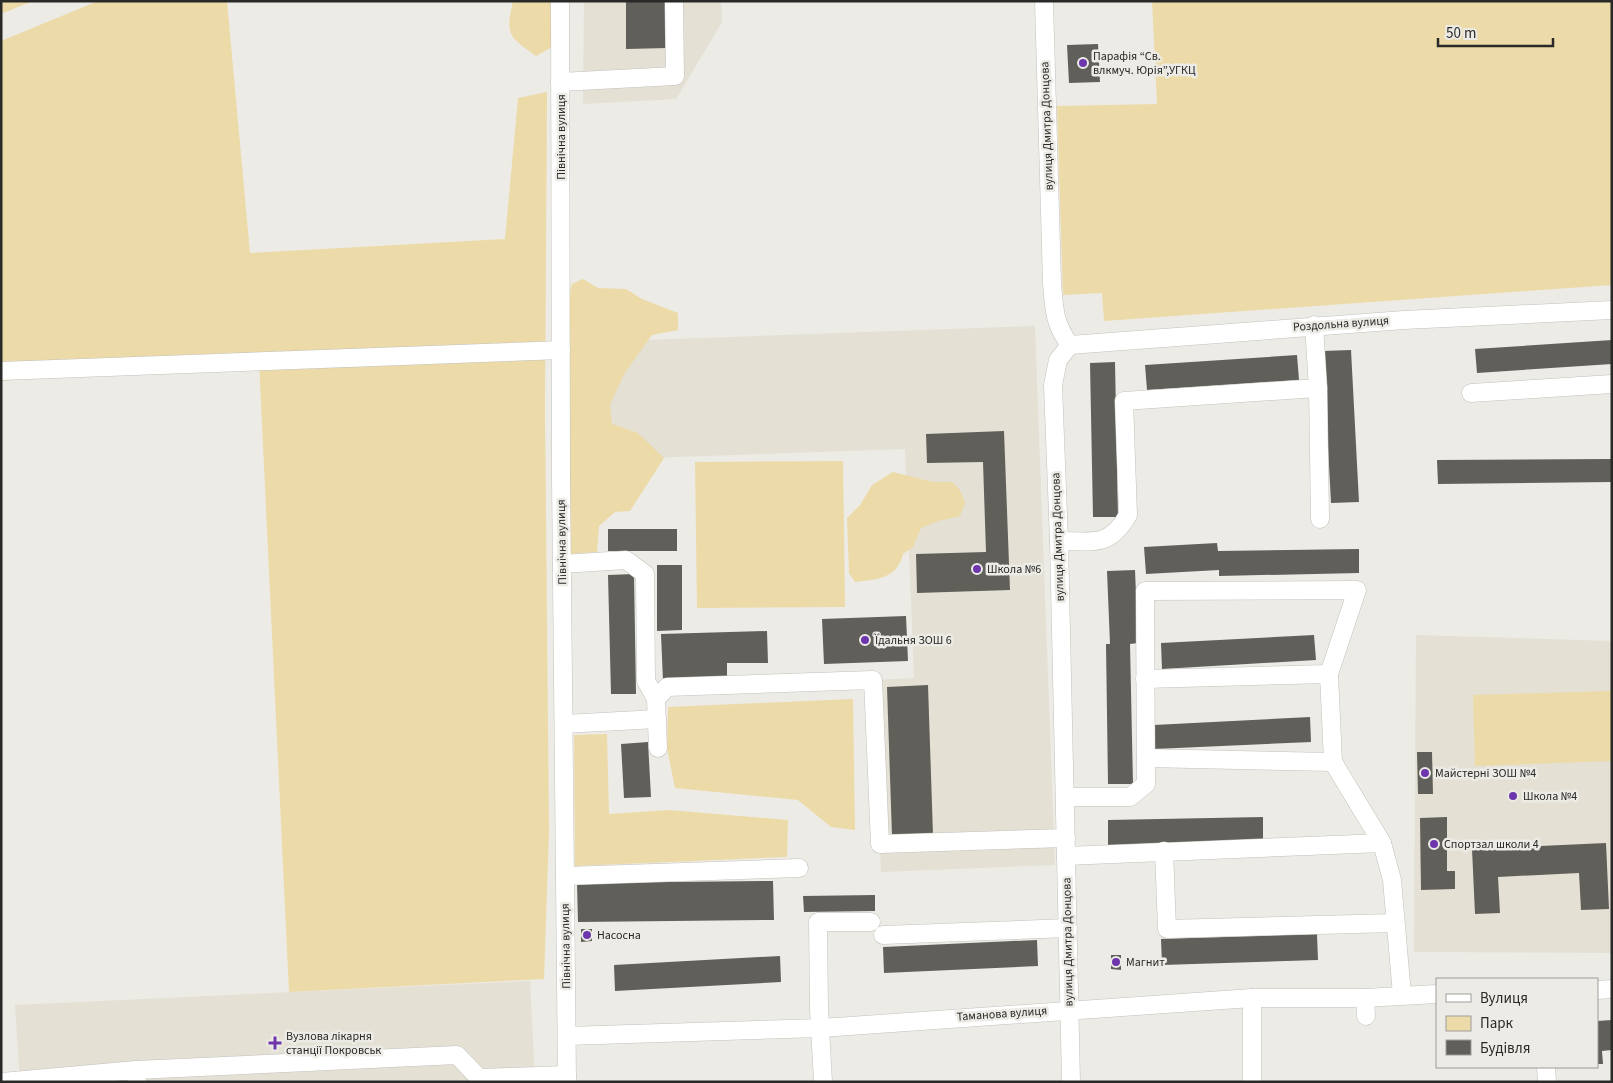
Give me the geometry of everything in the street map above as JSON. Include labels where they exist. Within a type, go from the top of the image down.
[{"type":"street","name":"Північна вулиця","points":[[560,1],[562,564],[567,1078]]},
{"type":"street","points":[[560,82],[675,76],[674,1]]},
{"type":"street","name":"вулиця Дмитра Донцова","points":[[1044,1],[1052,283],[1055,314],[1059,331],[1070,345],[1058,360],[1052,385],[1059,541],[1071,1082]]},
{"type":"street","name":"Роздольна вулиця","points":[[1070,345],[1314,325],[1612,310]]},
{"type":"street","points":[[1314,325],[1318,388],[1320,519]]},
{"type":"street","points":[[1,371],[561,350]]},
{"type":"street","points":[[1471,393],[1612,384]]},
{"type":"street","points":[[1059,541],[1103,541],[1120,530],[1128,515],[1124,402],[1318,388]]},
{"type":"street","points":[[562,564],[626,560],[645,574],[646,681],[656,699],[658,748]]},
{"type":"street","points":[[1065,797],[1130,797],[1146,784],[1144,591],[1357,590],[1329,674],[1333,762],[1382,843],[1392,880],[1402,995]]},
{"type":"street","points":[[1145,679],[1329,674]]},
{"type":"street","points":[[656,699],[667,687],[873,680],[880,844],[1066,838]]},
{"type":"street","points":[[564,724],[657,720]]},
{"type":"street","points":[[1146,758],[1333,762]]},
{"type":"street","points":[[1066,856],[1382,843]]},
{"type":"street","points":[[1164,851],[1167,929],[1395,923]]},
{"type":"street","points":[[565,876],[798,868]]},
{"type":"street","points":[[823,1082],[818,922],[871,922]]},
{"type":"street","points":[[883,935],[1068,928]]},
{"type":"street","points":[[1598,990],[1612,989]]},
{"type":"street","name":"Таманова вулиця","points":[[566,1036],[820,1028],[1252,998],[1365,998],[1436,994]]},
{"type":"street","points":[[1252,998],[1252,1082]]},
{"type":"street","points":[[1365,998],[1366,1016]]},
{"type":"street","points":[[2,1082],[136,1076],[457,1055],[479,1080],[567,1078]]},
{"type":"street","points":[[1546,1068],[1547,1082]]},
{"type":"shaded area","points":[[584,1],[721,1],[722,22],[676,99],[583,104]]},
{"type":"shaded area","name":"Школа №6","points":[[1035,326],[1055,865],[881,872],[873,680],[914,678],[905,449],[592,460],[588,342]]},
{"type":"shaded area","name":"Школа №4","points":[[1416,635],[1612,641],[1612,953],[1414,952]]},
{"type":"shaded area","name":"Вузлова лікарня станції Покровськ","points":[[530,981],[535,1082],[20,1082],[15,1005]]},
{"type":"green space","points":[[1,1],[33,1],[1,14]]},
{"type":"green space","points":[[98,1],[227,1],[250,253],[505,239],[518,98],[547,92],[545,410],[549,832],[544,979],[289,992],[259,361],[1,381],[1,41]]},
{"type":"green space","points":[[513,1],[554,1],[554,46],[536,56],[515,39],[511,34],[509,22]]},
{"type":"green space","points":[[1152,1],[1612,1],[1612,285],[1104,321],[1102,293],[1063,295],[1057,106],[1157,104]]},
{"type":"green space","points":[[583,279],[598,288],[626,289],[642,299],[678,313],[678,330],[652,335],[624,374],[610,405],[612,424],[638,433],[664,458],[630,511],[615,512],[599,526],[597,552],[569,554],[568,299],[572,284]]},
{"type":"green space","points":[[843,461],[845,607],[697,608],[695,462]]},
{"type":"green space","points":[[893,472],[933,482],[952,482],[960,490],[965,503],[960,516],[938,521],[921,528],[913,547],[903,554],[900,562],[891,573],[879,578],[855,582],[849,573],[847,518],[860,505],[872,485]]},
{"type":"green space","points":[[1612,691],[1612,761],[1475,766],[1473,695]]},
{"type":"green space","points":[[853,699],[855,830],[831,827],[798,800],[675,788],[667,748],[668,707]]},
{"type":"green space","points":[[607,734],[609,814],[669,810],[788,820],[787,857],[575,866],[574,735]]},
{"type":"building","points":[[626,1],[667,1],[668,48],[626,49]]},
{"type":"building","name":"Парафія “Св. влкмуч. Юрія”,УГКЦ","points":[[1098,44],[1100,82],[1069,83],[1067,45]]},
{"type":"building","points":[[1612,340],[1612,364],[1477,373],[1475,349]]},
{"type":"building","points":[[1351,350],[1359,502],[1331,503],[1323,351]]},
{"type":"building","points":[[1297,355],[1299,380],[1147,390],[1145,365]]},
{"type":"building","points":[[1115,362],[1118,517],[1093,517],[1090,363]]},
{"type":"building","points":[[1004,431],[1010,590],[917,593],[916,554],[986,552],[983,462],[927,463],[926,434]]},
{"type":"building","points":[[1612,459],[1612,482],[1438,484],[1437,460]]},
{"type":"building","points":[[608,529],[677,529],[677,551],[608,551]]},
{"type":"building","points":[[1217,543],[1218,551],[1359,549],[1359,573],[1219,576],[1219,570],[1146,574],[1144,547]]},
{"type":"building","points":[[657,565],[682,565],[682,630],[657,631]]},
{"type":"building","points":[[1135,570],[1138,643],[1130,644],[1133,784],[1108,784],[1106,644],[1110,644],[1107,571]]},
{"type":"building","points":[[634,574],[636,694],[611,694],[608,575]]},
{"type":"building","name":"Їдальня ЗОШ 6","points":[[906,616],[908,661],[824,664],[822,619]]},
{"type":"building","points":[[767,631],[768,663],[727,663],[727,679],[663,681],[661,634]]},
{"type":"building","points":[[1314,635],[1316,660],[1162,669],[1161,643]]},
{"type":"building","points":[[928,685],[933,835],[892,836],[887,687]]},
{"type":"building","points":[[1310,717],[1311,742],[1155,749],[1154,725]]},
{"type":"building","points":[[648,742],[651,797],[624,798],[621,744]]},
{"type":"building","name":"Майстерні ЗОШ №4","points":[[1417,752],[1432,752],[1433,794],[1418,794]]},
{"type":"building","points":[[1263,817],[1263,841],[1108,845],[1108,820]]},
{"type":"building","name":"Спортзал школи 4","points":[[1447,817],[1447,871],[1455,871],[1455,889],[1421,890],[1420,818]]},
{"type":"building","points":[[1606,843],[1609,909],[1581,910],[1579,873],[1498,877],[1500,913],[1475,914],[1472,849]]},
{"type":"building","points":[[773,881],[774,920],[578,922],[577,883]]},
{"type":"building","points":[[875,895],[875,911],[804,912],[803,896]]},
{"type":"building","name":"Насосна","points":[[581,929],[592,929],[592,941],[581,942]]},
{"type":"building","points":[[1317,934],[1318,960],[1162,965],[1161,939]]},
{"type":"building","points":[[1037,940],[1038,966],[884,973],[883,947]]},
{"type":"building","name":"Магнит","points":[[1111,955],[1121,955],[1121,970],[1111,969]]},
{"type":"building","points":[[780,956],[781,982],[615,991],[614,965]]},
{"type":"building","points":[[1612,1020],[1612,1050],[1602,1051],[1603,1064],[1598,1064],[1598,1021]]},
{"type":"place","name":"Парафія “Св. влкмуч. Юрія”,УГКЦ","points":[[1083,63]]},
{"type":"place","name":"Школа №6","points":[[977,569]]},
{"type":"place","name":"Їдальня ЗОШ 6","points":[[865,640]]},
{"type":"place","name":"Майстерні ЗОШ №4","points":[[1425,773]]},
{"type":"place","name":"Школа №4","points":[[1513,796]]},
{"type":"place","name":"Спортзал школи 4","points":[[1434,844]]},
{"type":"place","name":"Насосна","points":[[587,935]]},
{"type":"place","name":"Магнит","points":[[1116,962]]},
{"type":"place","name":"Вузлова лікарня станції Покровськ","points":[[275,1043]]}]
